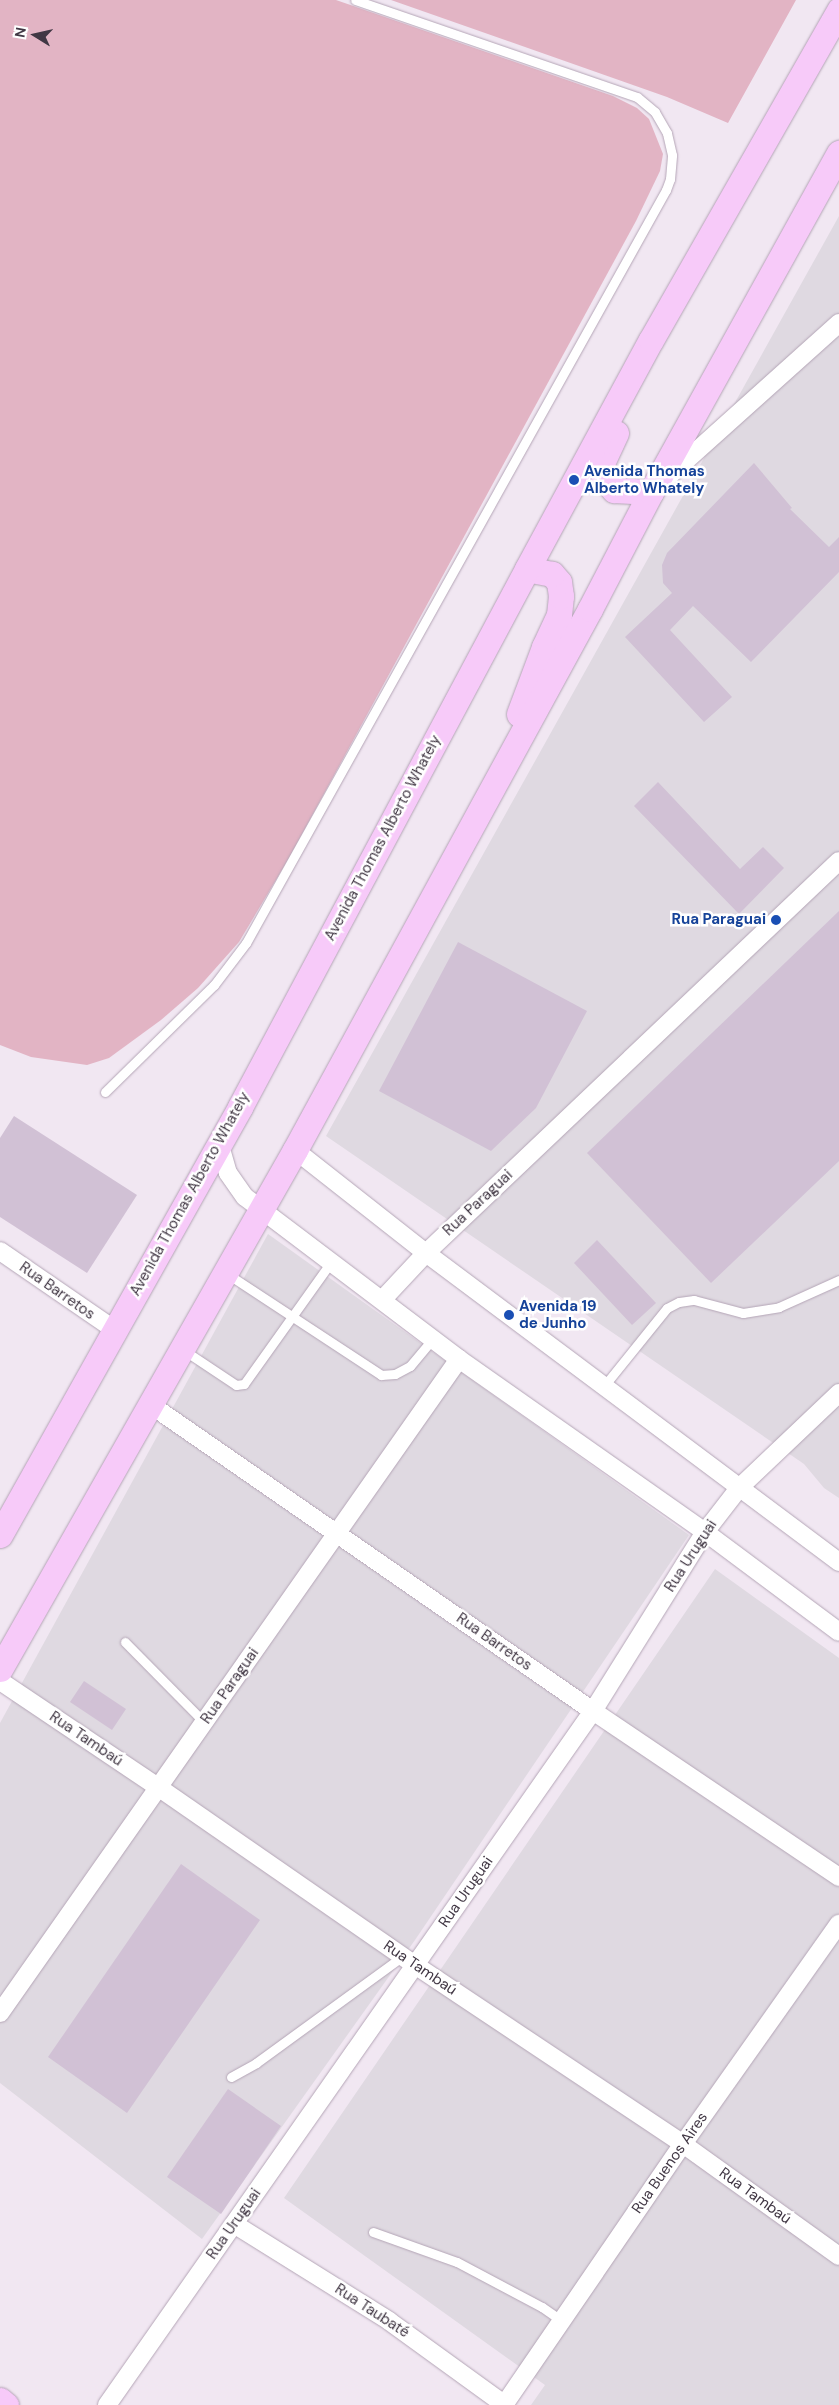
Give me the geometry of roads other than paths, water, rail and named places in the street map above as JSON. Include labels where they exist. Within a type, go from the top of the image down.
[{"type":"main road","name":"Avenida Thomas Alberto Whately","points":[[0,1535],[219,1142],[651,340],[839,10]]},
{"type":"main road","points":[[0,1669],[262,1210],[651,492],[839,153]]},
{"type":"main road","points":[[651,340],[627,409],[602,463],[604,479],[614,490],[651,492]]},
{"type":"main road","points":[[502,769],[526,692],[559,614],[560,582],[552,574],[541,570],[526,569]]},
{"type":"main road","points":[[0,2400],[6,2405]]},
{"type":"street","points":[[651,492],[839,323]]},
{"type":"street","name":"Rua Paraguai","points":[[382,1300],[426,1253],[839,861]]},
{"type":"street","points":[[219,1142],[228,1173],[245,1197],[459,1359],[705,1532],[839,1632]]},
{"type":"street","points":[[295,1150],[426,1253],[839,1562]]},
{"type":"street","name":"Rua Barretos","points":[[0,1251],[115,1330]]},
{"type":"street","name":"Rua Paraguai","points":[[0,2013],[459,1359]]},
{"type":"street","name":"Rua Uruguai","points":[[107,2405],[234,2224],[409,1961],[593,1711],[705,1532],[740,1488],[839,1393]]},
{"type":"street","name":"Rua Barretos","points":[[151,1404],[338,1532],[593,1711],[839,1877]]},
{"type":"street","name":"Rua Tambaú","points":[[0,1682],[158,1787],[409,1961],[683,2144],[839,2256]]},
{"type":"street","name":"Rua Buenos Aires","points":[[505,2405],[683,2144],[839,1924]]},
{"type":"street","name":"Rua Taubaté","points":[[234,2224],[389,2321],[505,2405]]},
{"type":"lane","points":[[104,1092],[214,985],[246,944],[666,190],[670,179],[672,155],[667,132],[655,112],[637,97],[355,0]]},
{"type":"lane","points":[[182,1349],[236,1385],[244,1384],[290,1316],[331,1262]]},
{"type":"lane","points":[[226,1273],[381,1376],[395,1374],[410,1366],[433,1339]]},
{"type":"lane","points":[[604,1386],[667,1308],[678,1302],[694,1300],[743,1313],[779,1307],[839,1280]]},
{"type":"lane","points":[[125,1642],[204,1722]]},
{"type":"lane","points":[[231,2077],[256,2063],[409,1961]]},
{"type":"lane","points":[[373,2232],[457,2262],[542,2308],[562,2321]]},
{"type":"place","name":"Avenida Thomas Alberto Whately","points":[[574,480]]},
{"type":"place","name":"Rua Paraguai","points":[[776,920]]},
{"type":"place","name":"Avenida 19 de Junho","points":[[509,1315]]}]
